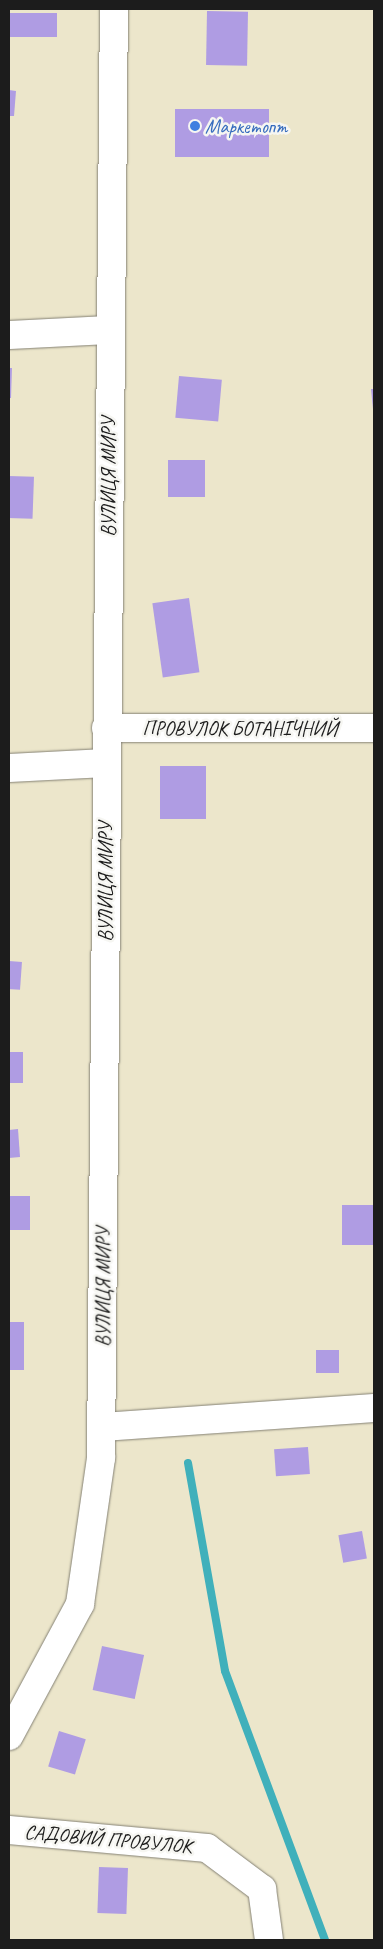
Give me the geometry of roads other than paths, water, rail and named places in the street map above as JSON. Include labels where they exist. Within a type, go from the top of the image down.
[{"type":"street","name":"ВУЛИЦЯ МИРУ","points":[[9,1736],[80,1604],[102,1458],[109,330],[114,9]]},
{"type":"street","points":[[9,335],[109,330]]},
{"type":"street","name":"ПРОВУЛОК БОТАНІЧНИЙ","points":[[106,728],[374,728]]},
{"type":"street","points":[[9,768],[106,763]]},
{"type":"street","points":[[102,1427],[374,1408]]},
{"type":"street","name":"САДОВИЙ ПРОВУЛОК","points":[[9,1830],[207,1848],[262,1889],[268,1940]]},
{"type":"waterway","points":[[188,1463],[225,1671],[325,1940]]},
{"type":"place","name":"Маркетопт","points":[[195,126]]}]
